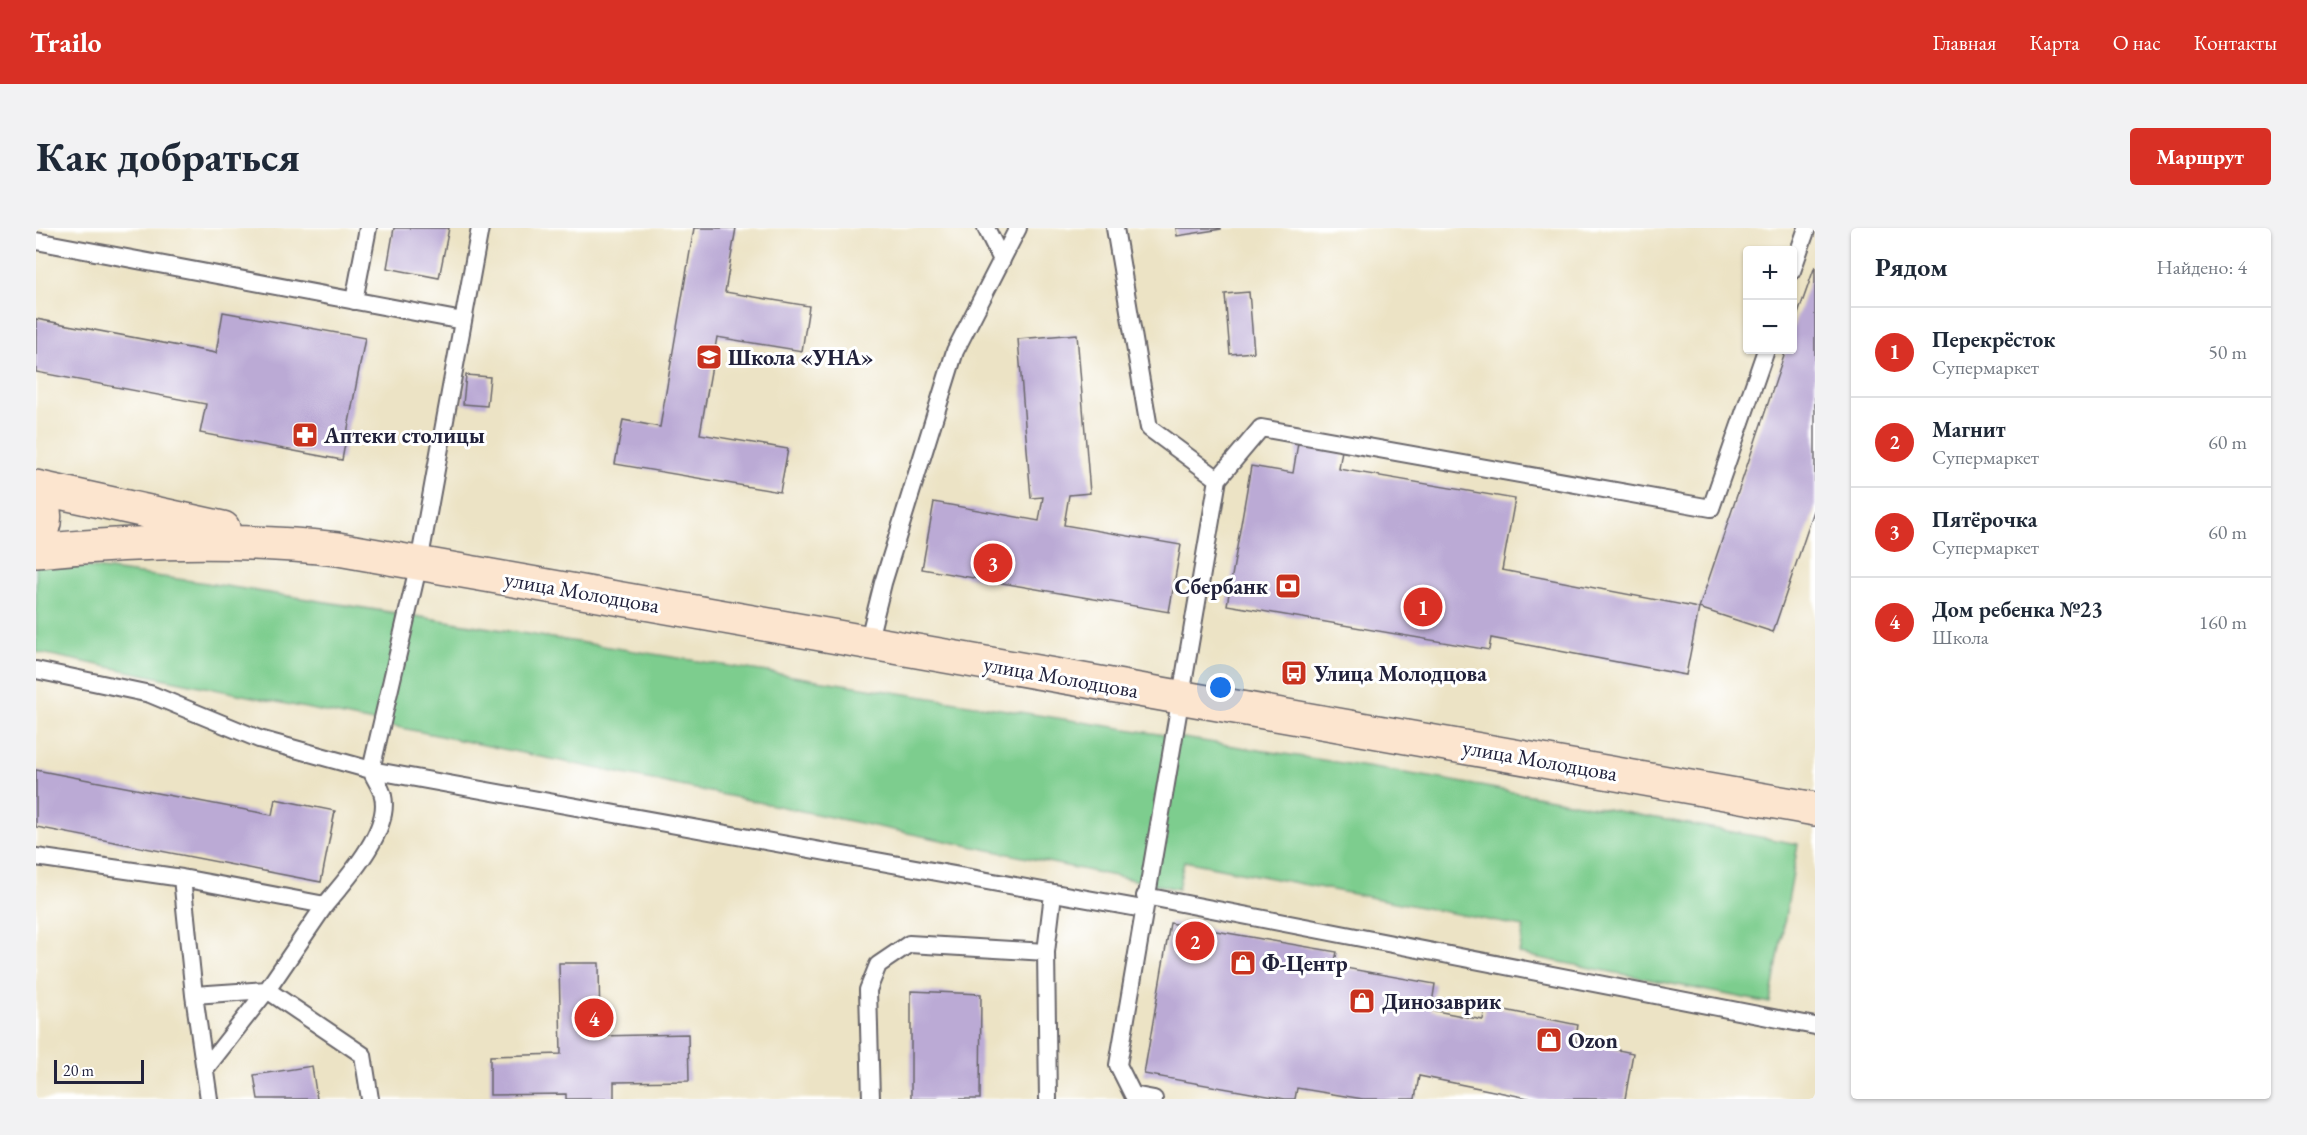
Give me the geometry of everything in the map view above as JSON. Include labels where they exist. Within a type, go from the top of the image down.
[{"type":"street","name":"улица Молодцова","points":[[36,487],[307,546],[418,563],[1815,809]]},
{"type":"street","points":[[36,493],[46,511],[45,526],[36,540]]},
{"type":"street","name":"улица Молодцова","points":[[36,551],[121,542],[190,541],[307,546]]},
{"type":"lane","points":[[354,301],[368,228]]},
{"type":"lane","points":[[205,1069],[267,990],[325,905],[353,871],[381,827],[383,796],[371,770],[418,563],[480,228]]},
{"type":"lane","points":[[986,228],[1002,260]]},
{"type":"lane","points":[[868,643],[883,583],[955,351],[1018,228]]},
{"type":"lane","points":[[1115,228],[1149,428],[1218,479]]},
{"type":"lane","points":[[1797,257],[1807,228]]},
{"type":"lane","points":[[36,241],[463,321]]},
{"type":"lane","points":[[1154,1099],[1133,1095],[1118,1065],[1218,479],[1261,428],[1711,508],[1765,354]]},
{"type":"lane","points":[[36,670],[150,694],[259,740],[371,770],[1053,894],[1144,902],[1815,1026]]},
{"type":"lane","points":[[36,857],[182,878],[325,905]]},
{"type":"lane","points":[[182,878],[194,995],[209,1099]]},
{"type":"lane","points":[[1048,1099],[1046,952],[1053,894]]},
{"type":"lane","points":[[871,1099],[868,990],[878,965],[909,944],[1046,952]]},
{"type":"lane","points":[[194,995],[267,990],[363,1055],[370,1099]]},
{"type":"green space","points":[[36,565],[79,566],[200,582],[1442,779],[1798,844],[1770,1003],[1519,954],[1524,927],[1184,861],[1178,889],[36,652]]},
{"type":"building","points":[[394,228],[449,228],[439,278],[387,268]]},
{"type":"building","points":[[694,228],[736,228],[725,292],[809,306],[802,351],[717,337],[700,434],[788,449],[780,492],[615,464],[623,420],[660,427]]},
{"type":"building","points":[[1176,228],[1221,228],[1221,229],[1177,236]]},
{"type":"building","points":[[1815,266],[1815,508],[1773,632],[1699,608],[1785,354],[1797,354],[1797,317]]},
{"type":"building","points":[[1249,292],[1254,352],[1230,354],[1225,294]]},
{"type":"building","points":[[223,312],[365,338],[342,460],[200,433],[206,404],[36,372],[36,319],[216,353]]},
{"type":"building","points":[[1077,334],[1090,493],[1069,495],[1064,525],[1181,545],[1169,612],[922,569],[934,502],[1039,521],[1043,497],[1031,498],[1018,339]]},
{"type":"building","points":[[466,375],[490,377],[487,406],[463,404]]},
{"type":"building","points":[[1298,443],[1342,450],[1339,469],[1515,499],[1502,570],[1699,608],[1686,675],[1491,638],[1489,650],[1227,605],[1251,466],[1293,473]]},
{"type":"building","points":[[36,770],[272,815],[275,799],[335,811],[321,882],[36,827]]},
{"type":"building","points":[[1170,923],[1337,952],[1334,966],[1435,984],[1431,1010],[1483,1020],[1485,1006],[1578,1025],[1575,1041],[1633,1053],[1625,1099],[1533,1099],[1419,1076],[1415,1099],[1363,1099],[1297,1088],[1295,1099],[1285,1099],[1144,1074]]},
{"type":"building","points":[[559,963],[599,963],[600,1036],[688,1034],[689,1081],[614,1082],[614,1099],[566,1099],[566,1094],[490,1095],[490,1056],[561,1054]]},
{"type":"building","points":[[911,991],[981,994],[980,1099],[911,1099]]},
{"type":"building","points":[[312,1066],[317,1099],[258,1099],[254,1075]]},
{"type":"place","name":"Школа «УНА»","points":[[709,357]]},
{"type":"place","name":"Аптеки столицы","points":[[305,435]]},
{"type":"place","name":"Пятёрочка","points":[[993,563]]},
{"type":"place","name":"Сбербанк","points":[[1288,586]]},
{"type":"place","name":"Перекрёсток","points":[[1423,607]]},
{"type":"place","name":"Улица Молодцова","points":[[1294,673]]},
{"type":"place","name":"Магнит","points":[[1195,941]]},
{"type":"place","name":"Ф-Центр","points":[[1243,963]]},
{"type":"place","name":"Динозаврик","points":[[1362,1001]]},
{"type":"place","name":"Дом ребенка №23","points":[[594,1018]]},
{"type":"place","name":"Ozon","points":[[1549,1040]]}]
